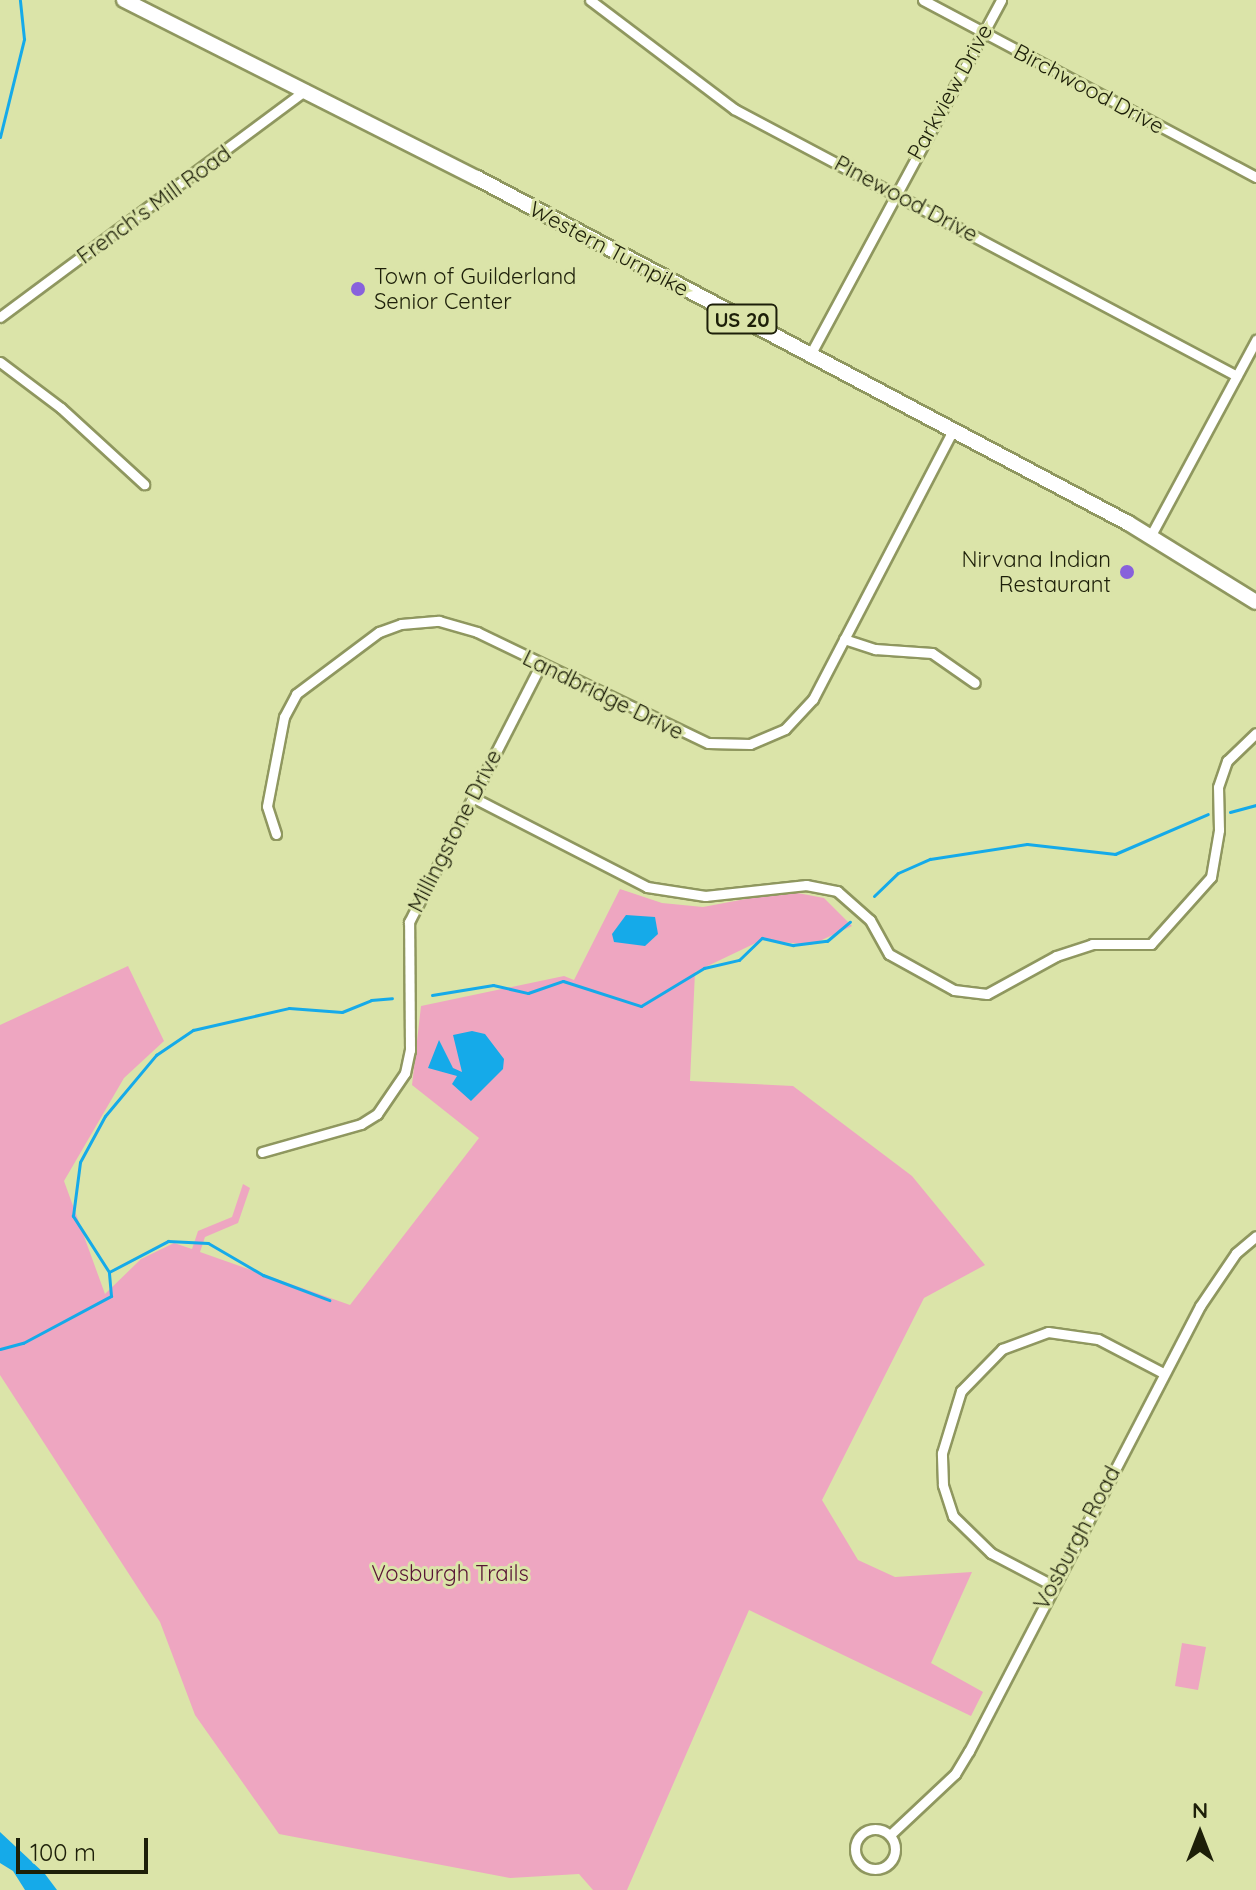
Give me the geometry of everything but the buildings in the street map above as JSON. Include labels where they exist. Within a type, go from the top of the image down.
[{"type":"main road","name":"Western Turnpike","points":[[124,0],[306,90],[953,430],[1150,537],[1256,602]]},
{"type":"street","name":"Pinewood Drive","points":[[590,0],[734,109],[1237,376]]},
{"type":"street","name":"Birchwood Drive","points":[[923,0],[1256,177]]},
{"type":"street","name":"Parkview Drive","points":[[810,355],[1001,0]]},
{"type":"street","name":"French's Mill Road","points":[[0,317],[306,90]]},
{"type":"street","points":[[1150,537],[1256,340]]},
{"type":"street","points":[[0,362],[61,408],[144,484]]},
{"type":"street","name":"Landbridge Drive","points":[[276,834],[267,806],[284,717],[311,680],[379,632],[422,621],[456,624],[691,738],[750,744],[785,729],[801,714],[844,639],[953,430]]},
{"type":"street","points":[[844,639],[875,649],[932,653],[975,683]]},
{"type":"street","name":"Millingstone Drive","points":[[262,1152],[361,1124],[377,1114],[405,1073],[410,1050],[409,922],[540,666]]},
{"type":"street","points":[[472,797],[647,887],[705,896],[806,885],[837,891],[870,920],[889,954],[954,990],[987,994],[1056,956],[1092,944],[1151,944],[1211,877],[1219,830],[1218,787],[1227,761],[1256,733]]},
{"type":"street","name":"Vosburgh Road","points":[[891,1834],[873,1830],[857,1840],[856,1854],[864,1868],[889,1862],[891,1834],[955,1774],[1163,1373],[1222,1271],[1256,1236]]},
{"type":"street","points":[[1052,1585],[991,1553],[953,1516],[943,1485],[942,1453],[961,1391],[1002,1349],[1048,1332],[1098,1339],[1163,1373]]},
{"type":"green space","name":"Vosburgh Trails","points":[[620,889],[662,903],[703,907],[787,891],[824,898],[852,926],[811,945],[762,940],[695,972],[690,1081],[793,1086],[912,1176],[985,1265],[924,1298],[822,1500],[858,1560],[895,1577],[972,1572],[931,1663],[983,1692],[971,1716],[749,1610],[627,1890],[593,1890],[579,1874],[510,1878],[279,1834],[195,1715],[160,1622],[0,1375],[0,1025],[128,966],[164,1041],[124,1078],[64,1181],[105,1294],[141,1259],[174,1243],[192,1249],[198,1231],[232,1217],[243,1184],[250,1188],[238,1223],[205,1237],[200,1252],[350,1305],[479,1138],[412,1085],[421,1006],[564,976],[574,980]]},
{"type":"green space","points":[[1182,1643],[1206,1647],[1198,1690],[1175,1686]]},
{"type":"water","points":[[626,915],[655,917],[658,934],[645,946],[614,942],[612,934]]},
{"type":"water","points":[[472,1031],[485,1034],[504,1059],[503,1069],[471,1101],[452,1084],[457,1076],[428,1068],[439,1040],[453,1068],[462,1072],[453,1035]]},
{"type":"water","points":[[0,1832],[45,1874],[57,1890],[25,1890],[13,1871],[0,1863]]},
{"type":"waterway","points":[[0,137],[24,39],[20,0]]},
{"type":"waterway","points":[[1230,812],[1256,805]]},
{"type":"waterway","points":[[874,896],[898,873],[930,859],[1027,844],[1115,854],[1208,814]]},
{"type":"waterway","points":[[432,995],[493,985],[528,993],[563,981],[641,1006],[704,968],[739,960],[762,938],[793,945],[827,941],[850,922]]},
{"type":"waterway","points":[[109,1272],[73,1216],[80,1162],[105,1116],[156,1055],[193,1030],[289,1008],[342,1012],[371,1000],[392,998]]},
{"type":"waterway","points":[[0,1349],[23,1343],[111,1296],[109,1272],[168,1241],[208,1243],[263,1275],[329,1300]]},
{"type":"place","name":"Town of Guilderland Senior Center","points":[[358,289]]},
{"type":"place","name":"Nirvana Indian Restaurant","points":[[1127,572]]}]
